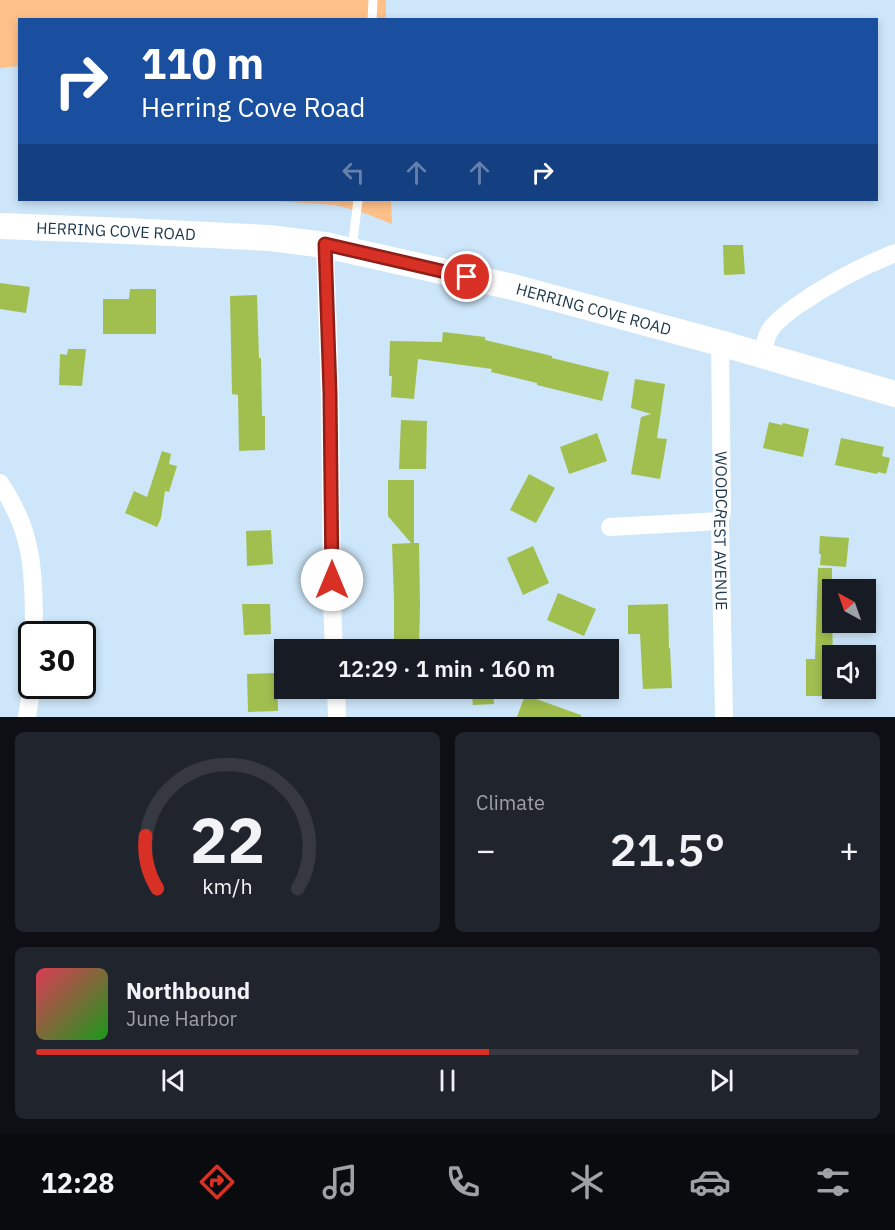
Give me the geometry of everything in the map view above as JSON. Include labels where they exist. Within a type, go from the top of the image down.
[{"type":"main road","name":"HERRING COVE ROAD","points":[[0,226],[269,238],[325,244],[513,287],[720,343],[895,394]]},
{"type":"street","points":[[325,244],[334,639]]},
{"type":"street","points":[[763,357],[770,330],[785,315],[818,291],[857,269],[895,253]]},
{"type":"street","name":"WOODCREST AVENUE","points":[[720,343],[722,511],[720,521],[724,717]]},
{"type":"street","points":[[0,483],[15,510],[27,542],[33,591],[34,621]]},
{"type":"street","points":[[610,527],[720,521]]},
{"type":"street","points":[[27,717],[30,699]]},
{"type":"street","points":[[336,699],[337,717]]},
{"type":"lane","points":[[372,18],[373,0]]},
{"type":"lane","points":[[352,250],[358,201]]},
{"type":"shaded area","points":[[0,0],[386,0],[386,18],[18,18],[18,66],[0,68]]},
{"type":"shaded area","points":[[274,201],[391,201],[392,224],[359,211],[335,205]]},
{"type":"building","points":[[723,245],[743,245],[745,274],[724,275]]},
{"type":"building","points":[[0,283],[30,287],[26,313],[0,309]]},
{"type":"building","points":[[130,289],[156,289],[156,334],[103,334],[103,299],[129,299]]},
{"type":"building","points":[[257,295],[265,450],[239,451],[238,395],[232,394],[230,296]]},
{"type":"building","points":[[443,332],[485,337],[485,340],[609,372],[602,401],[491,372],[492,369],[418,359],[414,399],[391,397],[390,341],[442,342]]},
{"type":"building","points":[[68,349],[86,349],[82,386],[59,385],[60,354],[67,355]]},
{"type":"building","points":[[635,379],[665,384],[657,438],[667,439],[660,479],[631,474],[641,417],[651,414],[631,408]]},
{"type":"building","points":[[401,420],[427,421],[426,469],[399,469]]},
{"type":"building","points":[[769,422],[809,429],[803,457],[763,448]]},
{"type":"building","points":[[597,433],[607,461],[569,474],[560,447]]},
{"type":"building","points":[[841,438],[884,447],[882,456],[890,458],[886,474],[835,465]]},
{"type":"building","points":[[162,451],[171,454],[169,464],[177,466],[169,492],[165,491],[161,518],[157,527],[125,513],[134,491],[147,497]]},
{"type":"building","points":[[529,474],[555,488],[536,523],[510,510]]},
{"type":"building","points":[[388,480],[414,480],[414,543],[419,543],[419,639],[394,639],[392,544],[411,543],[388,516]]},
{"type":"building","points":[[271,530],[273,564],[247,566],[246,531]]},
{"type":"building","points":[[820,536],[849,538],[846,567],[820,565]]},
{"type":"building","points":[[533,546],[549,583],[523,595],[507,558]]},
{"type":"building","points":[[818,568],[832,568],[832,579],[822,579],[822,633],[833,633],[833,645],[822,645],[822,696],[806,696],[806,659],[815,659]]},
{"type":"building","points":[[558,593],[596,609],[584,636],[547,620]]},
{"type":"building","points":[[242,604],[270,604],[271,634],[244,635]]},
{"type":"building","points":[[668,604],[672,688],[643,689],[640,634],[628,634],[628,605]]},
{"type":"building","points":[[274,673],[274,699],[278,699],[278,711],[248,712],[247,674]]},
{"type":"building","points":[[472,699],[494,699],[494,704],[473,705]]},
{"type":"building","points":[[524,699],[536,699],[581,715],[581,717],[517,717]]},
{"type":"route","points":[[332,580],[330,393],[325,244],[467,277]]}]
